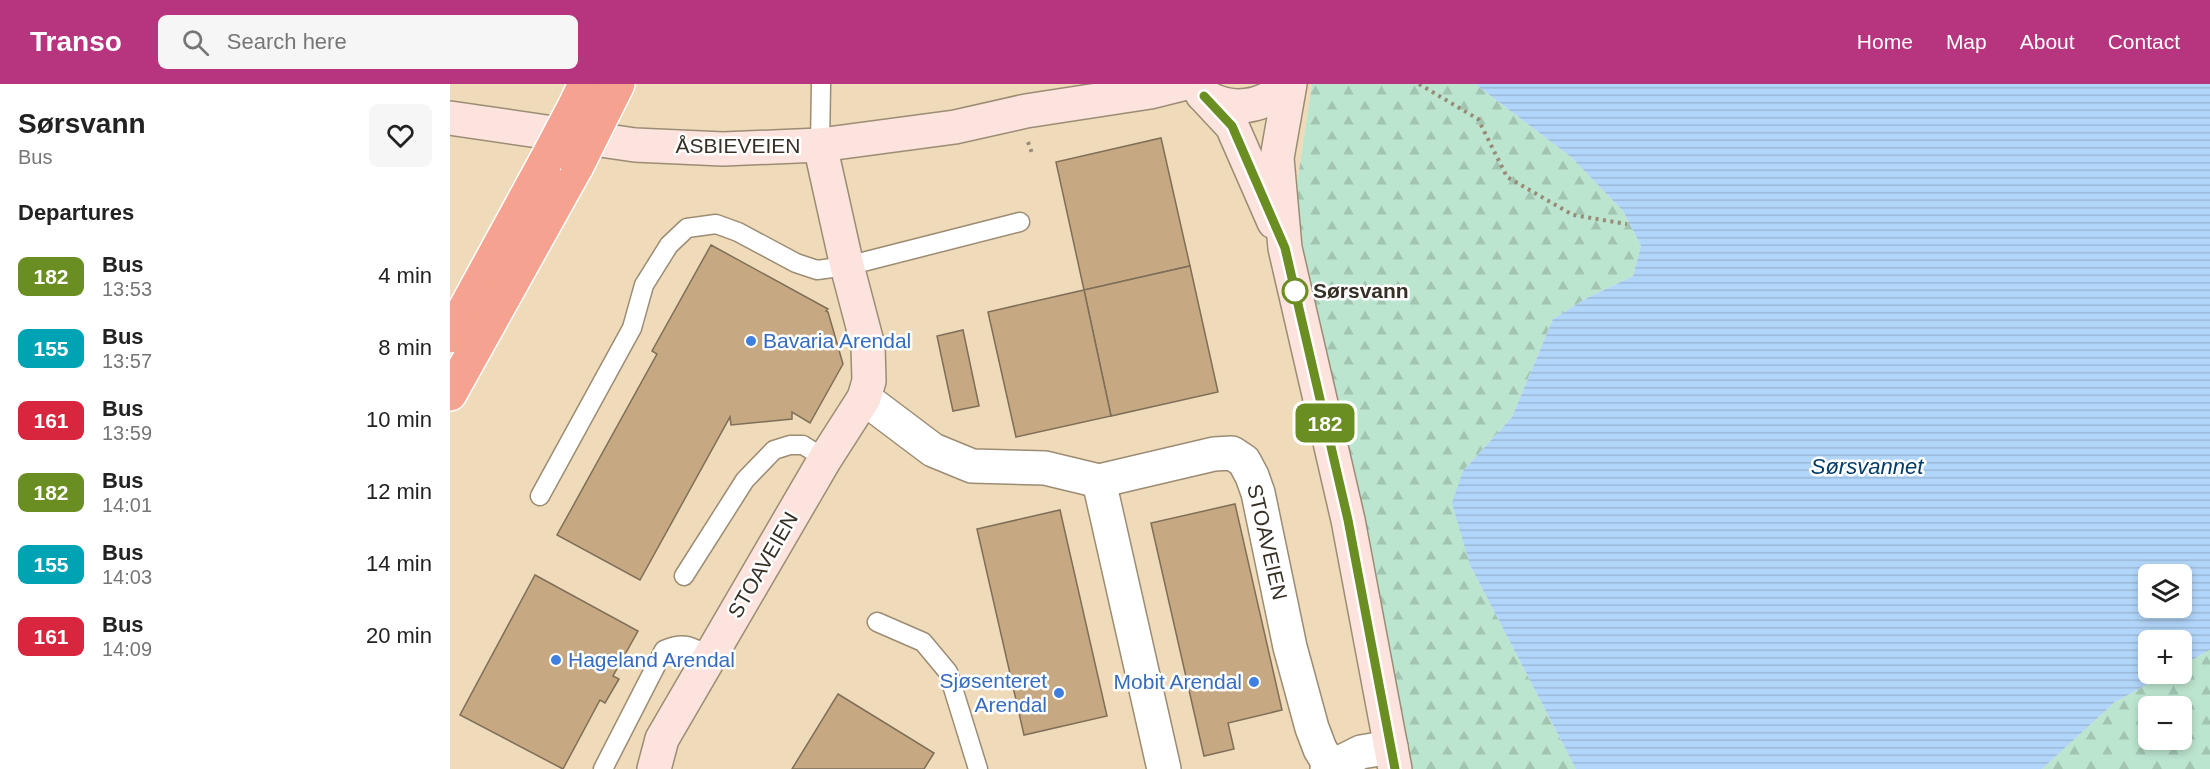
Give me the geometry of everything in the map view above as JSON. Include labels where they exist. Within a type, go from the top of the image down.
[{"type":"highway","points":[[450,394],[595,97]]},
{"type":"highway","points":[[450,336],[561,164]]},
{"type":"street","name":"ÅSBIEVEIEN","points":[[1026,111],[1083,84]]},
{"type":"street","points":[[1193,88],[1222,104],[1242,107],[1262,103],[1288,84]]},
{"type":"street","points":[[1288,84],[1277,159],[1285,248],[1348,520],[1393,758]]},
{"type":"street","name":"ÅSBIEVEIEN","points":[[450,118],[635,145],[723,148],[820,145],[955,127],[1026,111],[1150,92],[1193,88]]},
{"type":"street","points":[[1193,88],[1232,126],[1285,248]]},
{"type":"street","name":"STOAVEIEN","points":[[654,769],[662,739],[825,459],[864,398],[869,381],[868,346],[847,266],[820,145]]},
{"type":"street","name":"STOAVEIEN","points":[[864,398],[933,450],[972,466],[1045,468],[1099,481],[1214,454],[1232,453],[1244,461],[1258,493],[1290,647],[1312,728],[1329,768],[1361,752],[1393,758]]},
{"type":"street","points":[[1099,481],[1164,769]]},
{"type":"lane","points":[[820,145],[821,84]]},
{"type":"lane","points":[[540,496],[632,328],[644,285],[669,245],[687,228],[716,224],[738,232],[796,263],[817,270],[847,266],[1020,222]]},
{"type":"lane","points":[[684,576],[745,480],[774,450],[790,445],[803,446],[825,459]]},
{"type":"lane","points":[[877,622],[923,642],[948,672],[978,769]]},
{"type":"lane","points":[[603,769],[664,650],[678,644],[688,645],[710,656]]},
{"type":"path","points":[[1419,84],[1478,119],[1508,177],[1573,215],[1628,224]]},
{"type":"shaded area","points":[[450,84],[1312,84],[1293,210],[1393,769],[450,769]]},
{"type":"green space","points":[[1312,84],[1475,84],[1571,157],[1623,211],[1641,246],[1633,276],[1587,298],[1553,319],[1512,417],[1463,471],[1470,565],[1576,769],[1393,769],[1293,210]]},
{"type":"green space","points":[[2210,650],[2210,769],[2042,769],[2115,702],[2148,684],[2192,684],[2192,660]]},
{"type":"water","name":"Sørsvannet","points":[[1475,84],[2210,84],[2210,650],[2192,660],[2192,630],[2138,630],[2138,684],[2148,684],[2115,702],[2042,769],[1576,769],[1470,565],[1452,503],[1463,471],[1512,417],[1553,319],[1587,298],[1633,276],[1641,246],[1623,211],[1571,157]]},
{"type":"building","points":[[1161,138],[1190,266],[1084,290],[1056,162]]},
{"type":"building","points":[[711,245],[828,309],[826,311],[843,364],[810,423],[792,412],[792,419],[731,425],[730,417],[640,580],[557,535],[657,354],[652,351]]},
{"type":"building","points":[[1190,266],[1218,392],[1111,416],[1084,290]]},
{"type":"building","points":[[1084,290],[1111,416],[1016,437],[988,312]]},
{"type":"building","points":[[963,330],[979,406],[953,411],[937,336]]},
{"type":"building","points":[[1235,504],[1282,710],[1228,723],[1234,749],[1204,756],[1151,523]]},
{"type":"building","points":[[1060,510],[1107,716],[1024,735],[977,529]]},
{"type":"building","points":[[535,575],[638,631],[613,676],[619,679],[605,703],[600,700],[563,769],[460,715]]},
{"type":"building","points":[[838,694],[934,753],[924,769],[792,769]]},
{"type":"bus line","name":"182","points":[[1204,96],[1232,126],[1285,248],[1348,520],[1395,769]]},
{"type":"place","name":"Sørsvann","points":[[1295,291]]},
{"type":"place","name":"Bavaria Arendal","points":[[751,341]]},
{"type":"place","name":"Hageland Arendal","points":[[556,660]]},
{"type":"place","name":"Mobit Arendal","points":[[1254,682]]},
{"type":"place","name":"Sjøsenteret Arendal","points":[[1059,693]]}]
